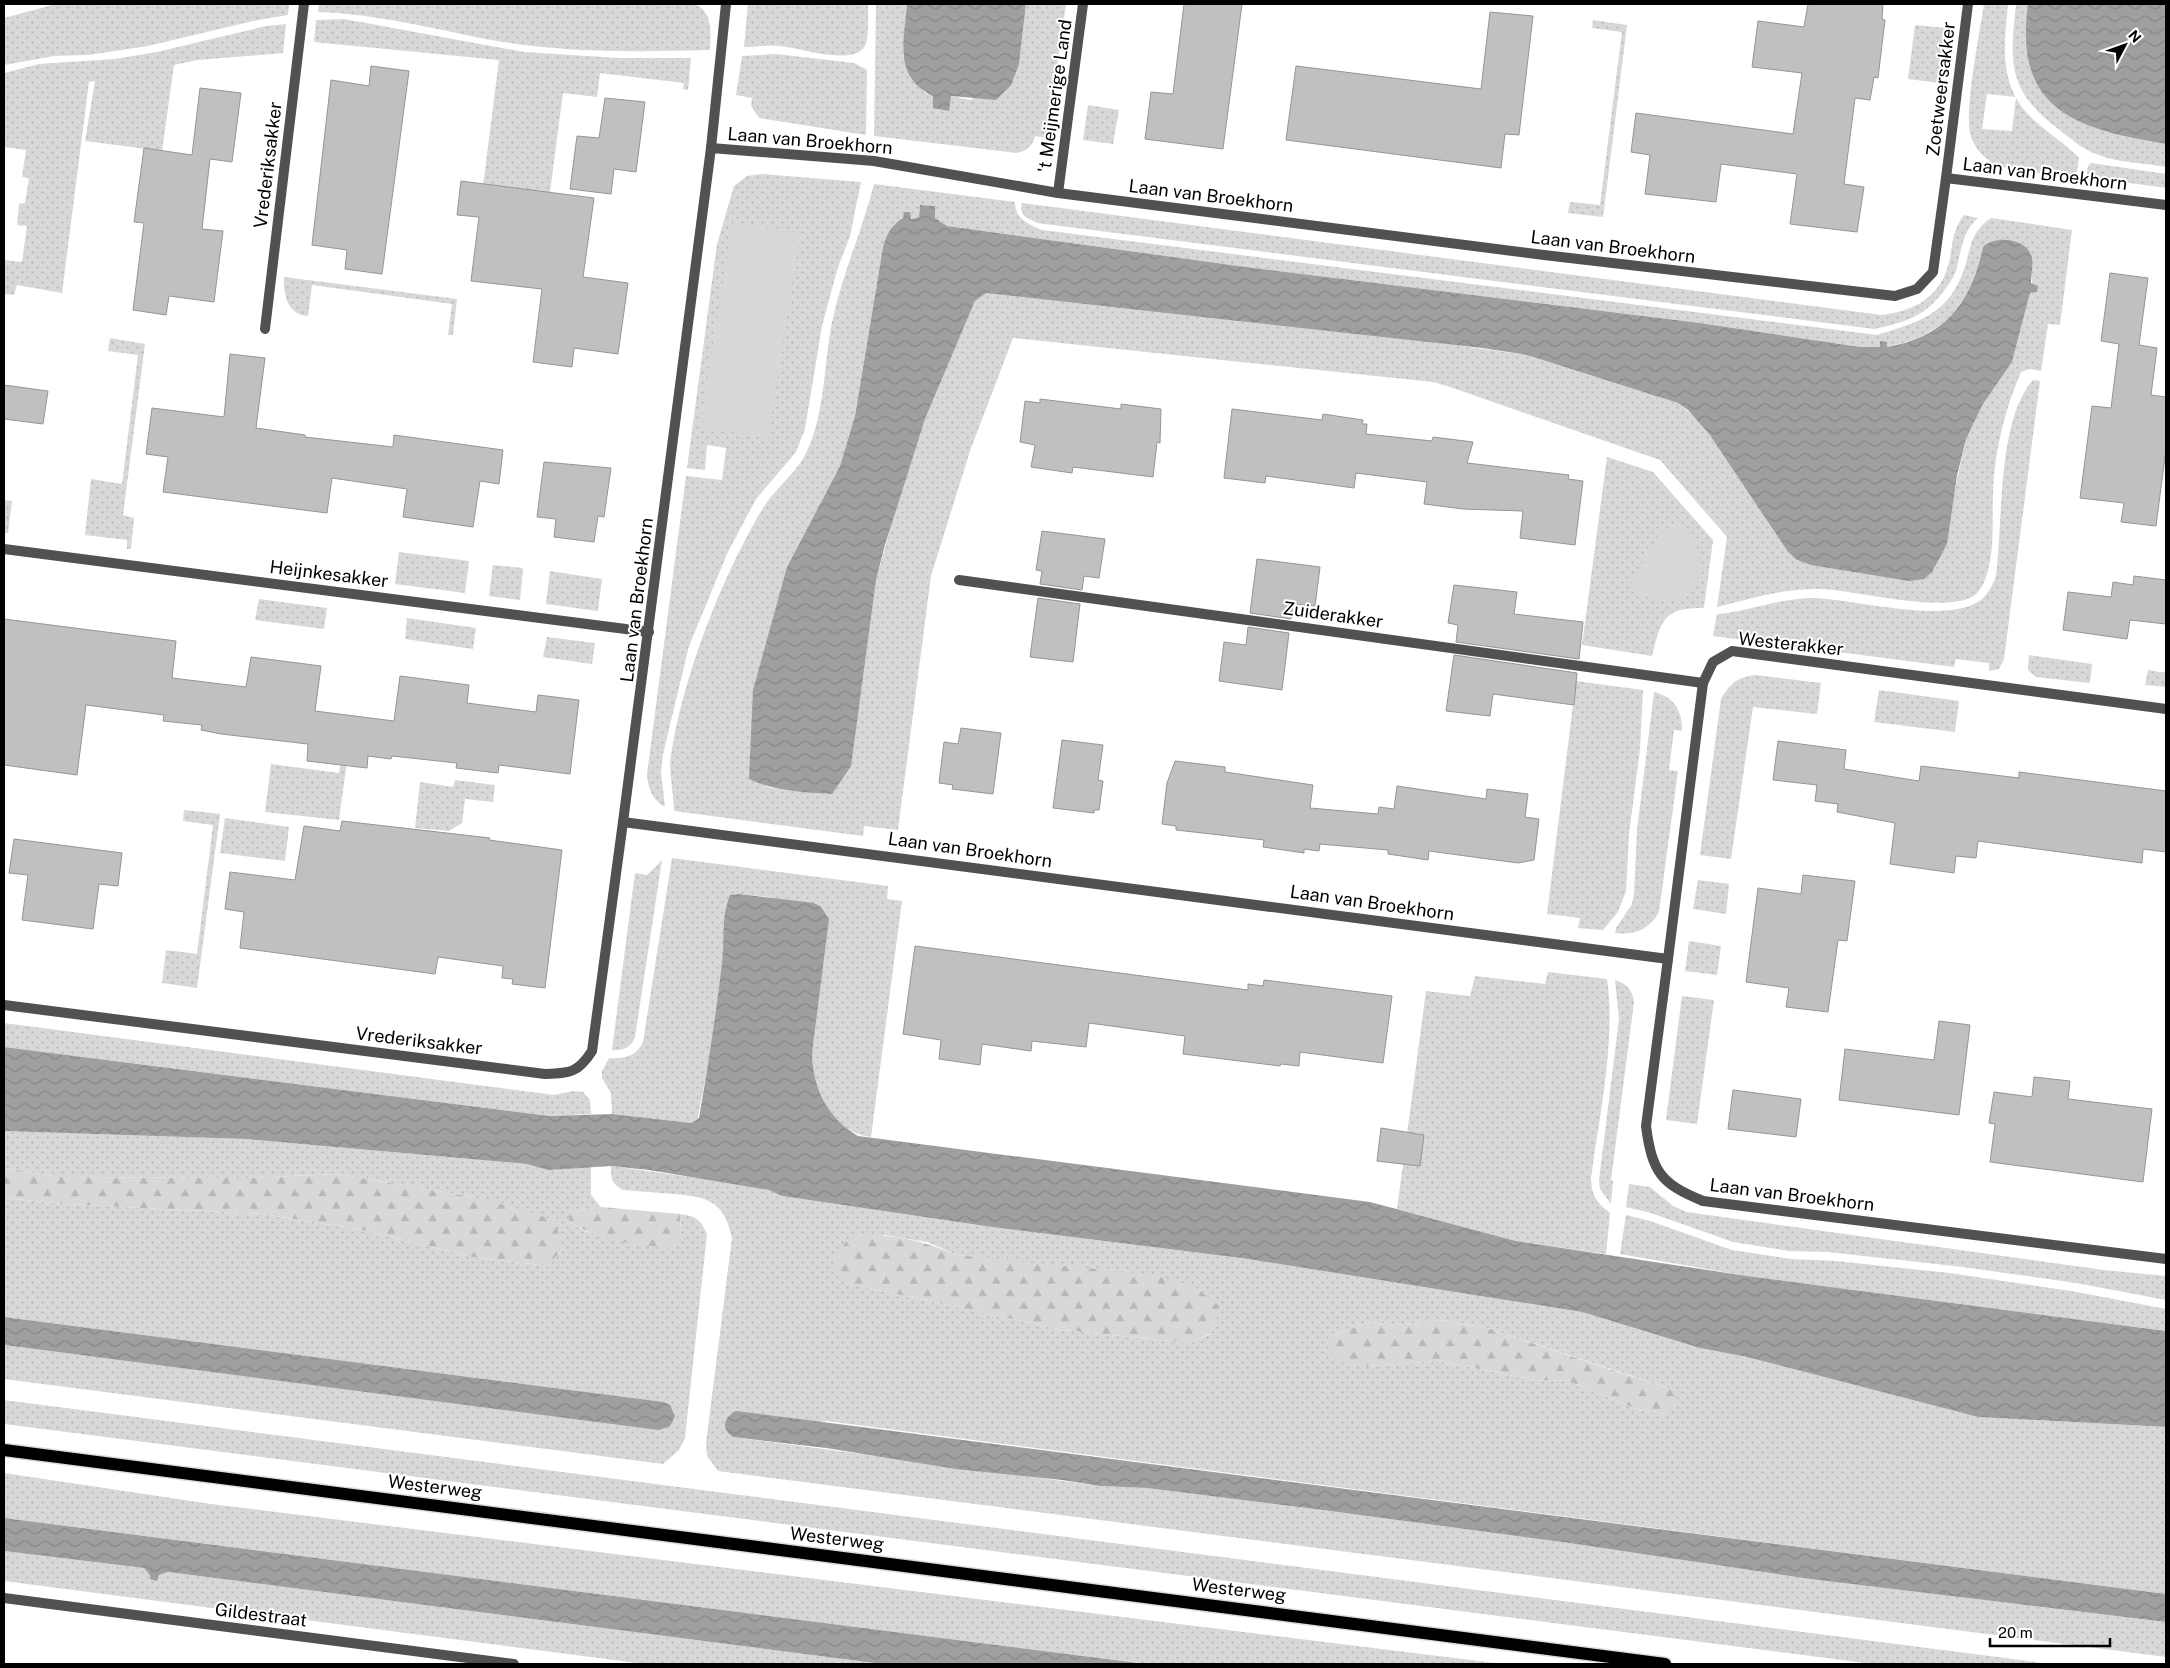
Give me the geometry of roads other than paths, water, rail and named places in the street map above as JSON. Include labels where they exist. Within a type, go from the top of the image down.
[{"type":"main road","name":"Westerweg","points":[[4,1450],[1665,1664]]},
{"type":"street","name":"Vrederiksakker","points":[[265,329],[304,4]]},
{"type":"street","points":[[711,148],[726,4]]},
{"type":"street","name":"'t Meijmerige Land","points":[[1058,193],[1083,4]]},
{"type":"street","name":"Zoetweersakker","points":[[1946,178],[1968,4]]},
{"type":"street","name":"Laan van Broekhorn","points":[[2166,205],[1946,178],[1933,272],[1918,290],[1895,296],[1544,256],[1058,193],[874,161],[711,148],[623,822],[1668,959],[1646,1126],[1649,1150],[1658,1171],[1675,1190],[1703,1201],[2166,1259]]},
{"type":"street","name":"Heijnkesakker","points":[[4,549],[649,632]]},
{"type":"street","name":"Zuiderakker","points":[[959,580],[1703,683]]},
{"type":"street","name":"Westerakker","points":[[1668,959],[1703,683],[1713,662],[1732,651],[2166,709]]},
{"type":"street","name":"Vrederiksakker","points":[[4,1005],[545,1074],[566,1073],[579,1068],[592,1051],[623,822]]},
{"type":"street","name":"Gildestraat","points":[[4,1598],[514,1664]]},
{"type":"water","points":[[907,4],[1026,4],[1019,64],[1011,85],[996,100],[951,96],[949,111],[933,108],[933,96],[920,88],[906,68],[903,45]]},
{"type":"water","points":[[2028,4],[2166,4],[2166,144],[2105,131],[2079,121],[2058,109],[2042,91],[2031,69],[2026,40]]},
{"type":"water","points":[[920,205],[935,206],[935,218],[947,226],[1246,267],[1700,323],[1860,347],[1880,347],[1880,341],[1887,342],[1887,347],[1907,342],[1925,335],[1940,326],[1963,301],[1978,267],[1983,247],[1988,243],[2009,240],[2028,249],[2032,262],[2031,283],[2038,286],[2037,292],[2030,293],[2012,362],[1983,404],[1966,439],[1957,476],[1947,544],[1932,572],[1924,579],[1909,581],[1811,565],[1797,560],[1788,552],[1710,435],[1688,410],[1678,403],[1527,355],[1482,348],[986,293],[975,301],[925,419],[885,545],[876,580],[851,766],[832,794],[789,791],[769,787],[749,779],[753,690],[787,567],[840,466],[855,416],[883,247],[892,227],[903,218],[904,212],[910,212],[911,219],[919,217]]},
{"type":"water","points":[[739,894],[814,903],[821,907],[829,919],[812,1053],[813,1066],[819,1090],[830,1111],[847,1129],[858,1136],[1370,1202],[1516,1241],[1747,1276],[2166,1331],[2166,1427],[1978,1417],[1747,1357],[1700,1348],[1582,1312],[1241,1258],[992,1227],[782,1196],[769,1190],[649,1170],[611,1166],[548,1170],[527,1164],[246,1139],[4,1131],[4,1047],[549,1116],[612,1114],[692,1123],[699,1118],[709,1060],[723,955],[725,911],[730,895]]},
{"type":"water","points":[[4,1317],[664,1402],[670,1405],[675,1416],[670,1426],[659,1430],[4,1345]]},
{"type":"water","points":[[736,1411],[2166,1594],[2166,1622],[1810,1579],[1569,1543],[1315,1509],[1147,1488],[1100,1486],[1062,1480],[956,1469],[826,1448],[733,1437],[727,1431],[725,1424],[728,1417]]},
{"type":"water","points":[[4,1518],[1146,1664],[882,1664],[168,1572],[159,1575],[157,1581],[150,1579],[150,1575],[144,1568],[4,1551]]}]
